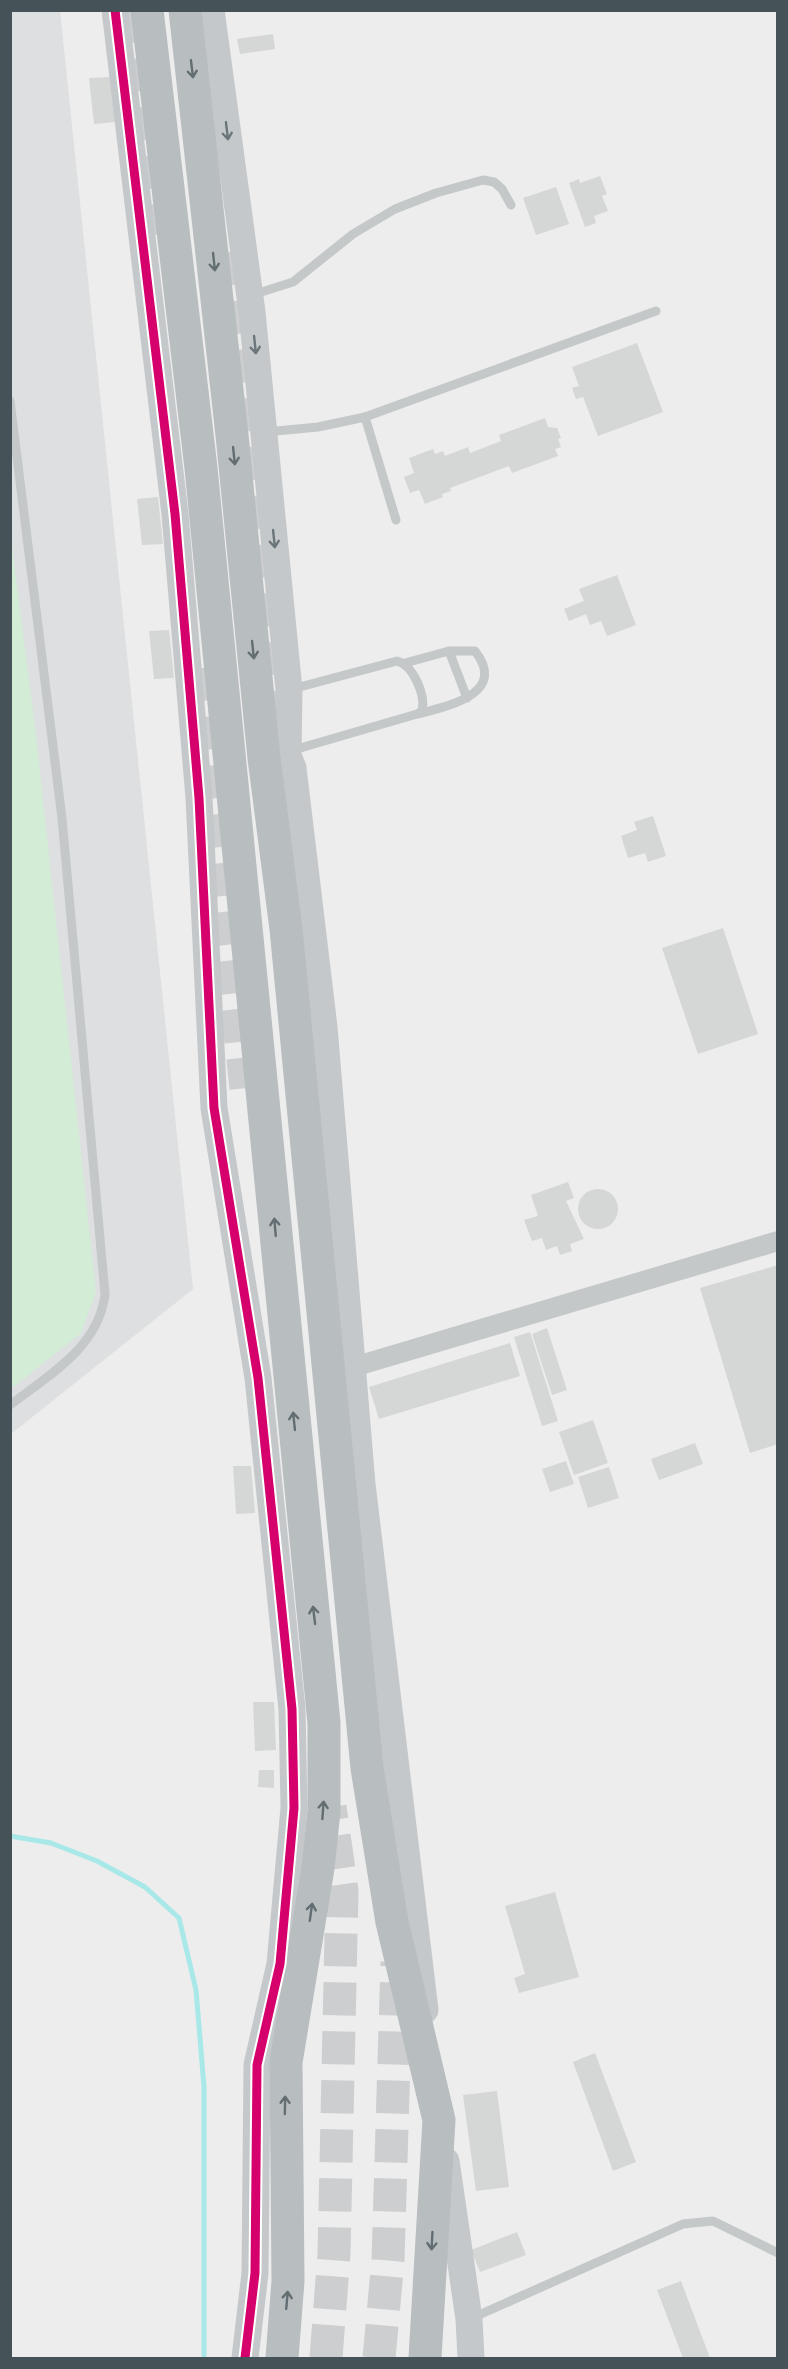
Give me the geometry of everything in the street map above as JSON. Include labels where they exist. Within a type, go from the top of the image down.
[{"type":"highway","points":[[147,10],[201,468],[321,1680],[325,1762],[318,1868],[286,2062],[288,2281],[282,2358]]},
{"type":"highway","points":[[185,10],[231,423],[280,755],[286,929],[339,1371],[367,1768],[392,1922],[440,2120],[425,2358]]},
{"type":"street","points":[[115,10],[175,514],[199,798],[214,1108],[258,1378],[292,1709],[294,1808],[280,1964],[257,2065],[255,2273],[245,2358]]},
{"type":"street","points":[[212,10],[249,296],[289,690],[280,755]]},
{"type":"street","points":[[339,1371],[777,1241]]},
{"type":"street","points":[[440,2120],[469,2319],[471,2358]]},
{"type":"lane","points":[[249,296],[293,282],[353,234],[395,210],[436,193],[483,180],[494,182],[502,189],[511,205]]},
{"type":"lane","points":[[264,433],[318,428],[365,417],[656,311]]},
{"type":"lane","points":[[10,401],[62,818],[105,1294],[103,1311],[89,1338],[58,1368],[10,1405]]},
{"type":"lane","points":[[365,417],[396,520]]},
{"type":"lane","points":[[280,755],[466,698],[483,685],[485,669],[475,651],[449,651],[405,663],[397,661],[289,690]]},
{"type":"lane","points":[[449,651],[466,698]]},
{"type":"lane","points":[[405,663],[422,698],[422,711],[417,714]]},
{"type":"lane","points":[[469,2319],[683,2224],[713,2221],[777,2253]]},
{"type":"shaded area","points":[[60,10],[193,1289],[11,1434],[10,11]]},
{"type":"green space","points":[[10,530],[36,735],[96,1292],[81,1333],[11,1389]]},
{"type":"building","points":[[273,34],[275,49],[240,54],[237,39]]},
{"type":"building","points":[[111,77],[116,122],[94,124],[89,78]]},
{"type":"building","points":[[600,176],[607,194],[602,196],[608,211],[594,216],[596,223],[585,227],[569,183],[579,179],[580,183]]},
{"type":"building","points":[[556,187],[569,224],[536,235],[523,198]]},
{"type":"building","points":[[637,343],[663,412],[598,436],[583,397],[576,399],[572,388],[579,386],[572,367]]},
{"type":"building","points":[[545,418],[548,427],[557,428],[561,438],[558,439],[561,447],[555,449],[558,456],[512,473],[509,466],[450,488],[451,491],[442,494],[443,497],[425,504],[419,490],[410,493],[404,477],[414,473],[409,458],[433,449],[435,454],[443,451],[445,456],[468,447],[470,453],[501,441],[499,435]]},
{"type":"building","points":[[158,497],[163,544],[142,545],[137,499]]},
{"type":"building","points":[[617,575],[636,625],[607,636],[601,621],[590,625],[586,614],[569,621],[564,609],[584,601],[579,589]]},
{"type":"building","points":[[169,630],[174,678],[154,679],[149,631]]},
{"type":"building","points":[[653,816],[666,856],[648,862],[645,853],[628,858],[621,836],[637,830],[634,822]]},
{"type":"building","points":[[723,928],[758,1034],[698,1054],[662,948]]},
{"type":"building","points":[[568,1182],[574,1198],[566,1201],[584,1239],[570,1244],[572,1251],[560,1255],[557,1246],[546,1250],[542,1238],[532,1241],[524,1220],[538,1216],[531,1195]]},
{"type":"building","points":[[598,1189],[606,1190],[612,1195],[617,1201],[617,1217],[612,1223],[606,1228],[598,1229],[590,1228],[584,1223],[579,1217],[578,1209],[579,1201],[584,1195],[590,1190]]},
{"type":"building","points":[[778,1265],[778,1444],[750,1453],[700,1288]]},
{"type":"building","points":[[547,1328],[567,1390],[552,1395],[532,1334]]},
{"type":"building","points":[[530,1332],[558,1421],[542,1426],[514,1337]]},
{"type":"building","points":[[510,1343],[520,1376],[379,1419],[369,1387]]},
{"type":"building","points":[[593,1420],[608,1463],[574,1475],[559,1432]]},
{"type":"building","points":[[695,1443],[703,1464],[659,1480],[651,1459]]},
{"type":"building","points":[[566,1461],[574,1484],[550,1492],[542,1469]]},
{"type":"building","points":[[233,1466],[251,1466],[255,1513],[236,1514]]},
{"type":"building","points":[[609,1467],[619,1498],[588,1508],[578,1477]]},
{"type":"building","points":[[253,1702],[274,1702],[276,1750],[255,1751]]},
{"type":"building","points":[[259,1770],[274,1770],[274,1788],[258,1787]]},
{"type":"building","points":[[555,1892],[579,1977],[519,1993],[514,1978],[525,1974],[505,1906]]},
{"type":"building","points":[[595,2053],[636,2162],[613,2171],[573,2062]]},
{"type":"building","points":[[497,2091],[509,2187],[476,2191],[463,2095]]},
{"type":"building","points":[[517,2232],[526,2255],[480,2272],[471,2250]]},
{"type":"building","points":[[681,2281],[710,2358],[683,2358],[657,2290]]},
{"type":"waterway","points":[[10,1836],[51,1843],[97,1861],[145,1887],[179,1918],[196,1990],[204,2087],[204,2358]]},
{"type":"tunnel","points":[[129,10],[155,235]]},
{"type":"tunnel","points":[[232,252],[280,735]]},
{"type":"tunnel","points":[[201,668],[246,1088]]},
{"type":"tunnel","points":[[326,2358],[334,2254],[342,1891],[330,1807]]},
{"type":"tunnel","points":[[379,2358],[388,2260],[397,1962]]},
{"type":"cycle path","points":[[115,10],[175,514],[199,798],[214,1108],[258,1378],[292,1709],[294,1808],[280,1964],[257,2065],[255,2273],[245,2358]]}]
